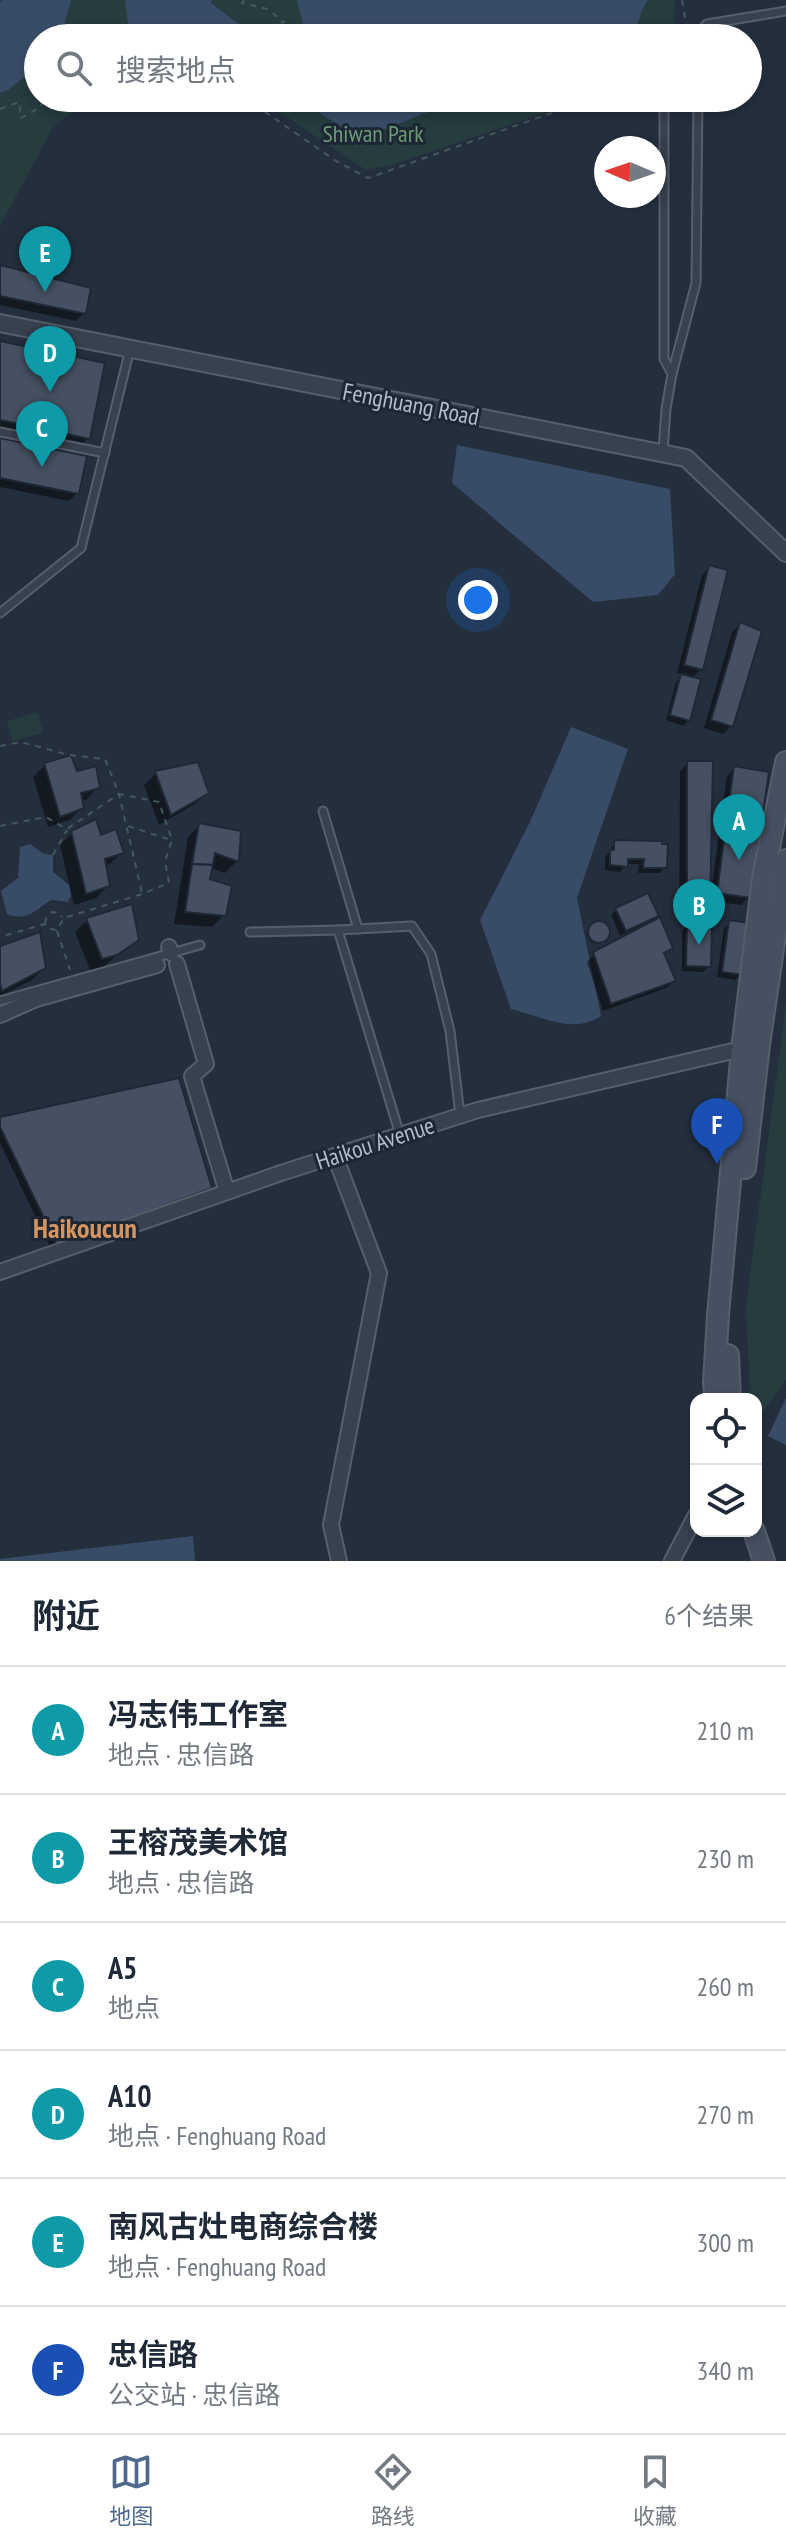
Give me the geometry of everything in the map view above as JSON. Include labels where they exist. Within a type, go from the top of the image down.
[{"type":"main road","points":[[729,1393],[727,1372],[731,1294],[763,878],[786,762]]},
{"type":"main road","points":[[715,1393],[718,1315],[750,1047],[786,860]]},
{"type":"main road","points":[[745,1537],[753,1561]]},
{"type":"main road","points":[[756,1537],[764,1561]]},
{"type":"street","name":"Fenghuang Road","points":[[0,323],[686,458],[786,553]]},
{"type":"street","points":[[172,955],[206,1064],[192,1076],[227,1192]]},
{"type":"street","points":[[0,1015],[36,999],[157,965]]},
{"type":"street","name":"Haikou Avenue","points":[[0,1272],[227,1192],[460,1116],[750,1047]]},
{"type":"street","points":[[335,1156],[379,1273],[331,1525],[339,1561]]},
{"type":"street","points":[[672,1561],[690,1526]]},
{"type":"lane","points":[[707,24],[786,11]]},
{"type":"lane","points":[[664,112],[664,359],[672,374]]},
{"type":"lane","points":[[663,454],[672,374],[696,283],[698,112]]},
{"type":"lane","points":[[0,613],[81,548],[130,349]]},
{"type":"lane","points":[[0,432],[105,453]]},
{"type":"lane","points":[[0,603],[14,604]]},
{"type":"lane","points":[[323,811],[358,929]]},
{"type":"lane","points":[[250,932],[412,926],[431,954],[450,1031],[460,1116]]},
{"type":"lane","points":[[338,930],[400,1135]]},
{"type":"lane","points":[[0,1001],[200,945]]},
{"type":"path","points":[[244,0],[242,3],[267,9],[284,22],[276,24]]},
{"type":"path","points":[[682,0],[687,24]]},
{"type":"path","points":[[0,109],[19,102],[21,118],[32,112]]},
{"type":"path","points":[[265,112],[336,161],[368,178],[554,112]]},
{"type":"path","points":[[0,746],[21,742],[69,755],[105,759],[119,794],[142,894]]},
{"type":"path","points":[[53,855],[67,829],[119,794],[159,802],[172,840],[165,861],[169,883],[64,918],[57,930],[73,981]]},
{"type":"path","points":[[0,826],[46,817],[67,829]]},
{"type":"path","points":[[127,825],[172,840]]},
{"type":"path","points":[[45,924],[52,912],[64,918]]},
{"type":"path","points":[[45,924],[57,930]]},
{"type":"path","points":[[0,937],[45,924]]},
{"type":"green space","points":[[0,0],[675,0],[674,24],[24,24],[24,112],[72,112],[53,127],[0,226]]},
{"type":"green space","name":"Shiwan Park","points":[[279,112],[547,112],[392,165],[366,170]]},
{"type":"green space","points":[[38,712],[43,733],[12,741],[7,721]]},
{"type":"green space","points":[[786,1003],[786,1379],[762,1413],[762,1393],[750,1393],[746,1306]]},
{"type":"water","points":[[71,0],[65,24],[24,24],[24,77],[0,93],[0,2]]},
{"type":"water","points":[[125,0],[212,0],[211,3],[239,24],[128,24]]},
{"type":"water","points":[[297,0],[648,0],[637,24],[303,24]]},
{"type":"water","points":[[318,112],[428,112],[371,135],[350,132]]},
{"type":"water","points":[[457,445],[670,489],[675,574],[658,595],[593,602],[452,483]]},
{"type":"water","points":[[571,727],[628,749],[577,898],[601,1016],[579,1024],[557,1022],[511,1009],[480,920],[530,822]]},
{"type":"water","points":[[30,844],[44,854],[53,855],[53,872],[69,885],[71,895],[68,902],[51,900],[30,914],[14,916],[7,914],[1,891],[18,878],[20,847]]},
{"type":"water","points":[[786,1398],[786,1445],[768,1436]]},
{"type":"water","points":[[193,1536],[195,1561],[0,1561],[0,1559]]},
{"type":"building","points":[[0,265],[91,288],[86,314],[0,296]]},
{"type":"building","points":[[0,341],[105,363],[90,439],[0,420]]},
{"type":"building","points":[[0,438],[87,456],[79,494],[0,478]]},
{"type":"building","points":[[709,565],[728,570],[703,670],[684,665]]},
{"type":"building","points":[[740,622],[762,631],[733,727],[711,720]]},
{"type":"building","points":[[681,674],[701,679],[690,721],[670,715]]},
{"type":"building","points":[[71,755],[77,771],[96,766],[100,788],[81,793],[84,808],[60,817],[44,763]]},
{"type":"building","points":[[687,761],[713,761],[710,907],[687,907]]},
{"type":"building","points":[[198,762],[209,793],[171,815],[155,771]]},
{"type":"building","points":[[734,766],[769,772],[761,828],[726,823]]},
{"type":"building","points":[[96,819],[101,835],[116,829],[124,853],[105,859],[110,886],[86,894],[71,831]]},
{"type":"building","points":[[199,823],[241,831],[239,862],[215,853],[213,865],[192,864]]},
{"type":"building","points":[[726,823],[761,828],[751,898],[717,893]]},
{"type":"building","points":[[614,840],[662,841],[662,844],[668,844],[667,868],[643,868],[644,859],[628,859],[628,867],[610,865]]},
{"type":"building","points":[[192,864],[213,865],[210,879],[232,886],[226,916],[185,912]]},
{"type":"building","points":[[648,893],[659,916],[626,931],[615,908]]},
{"type":"building","points":[[132,904],[139,940],[117,955],[102,959],[86,918]]},
{"type":"building","points":[[660,917],[673,948],[664,953],[676,981],[611,1004],[593,952]]},
{"type":"building","points":[[729,920],[749,923],[743,975],[722,972]]},
{"type":"building","points":[[599,921],[610,932],[599,943],[588,932]]},
{"type":"building","points":[[687,923],[712,924],[711,967],[686,966]]},
{"type":"building","points":[[40,932],[46,968],[2,991],[0,946]]},
{"type":"building","points":[[179,1078],[212,1188],[57,1245],[0,1127],[0,1117]]},
{"type":"place","name":"南风古灶电商综合楼","points":[[45,292]]},
{"type":"place","name":"A10","points":[[50,392]]},
{"type":"place","name":"A5","points":[[42,467]]},
{"type":"place","name":"冯志伟工作室","points":[[739,860]]},
{"type":"place","name":"王榕茂美术馆","points":[[699,945]]},
{"type":"place","name":"忠信路","points":[[717,1164]]},
{"type":"district","name":"Haikoucun","points":[[85,1227]]}]
